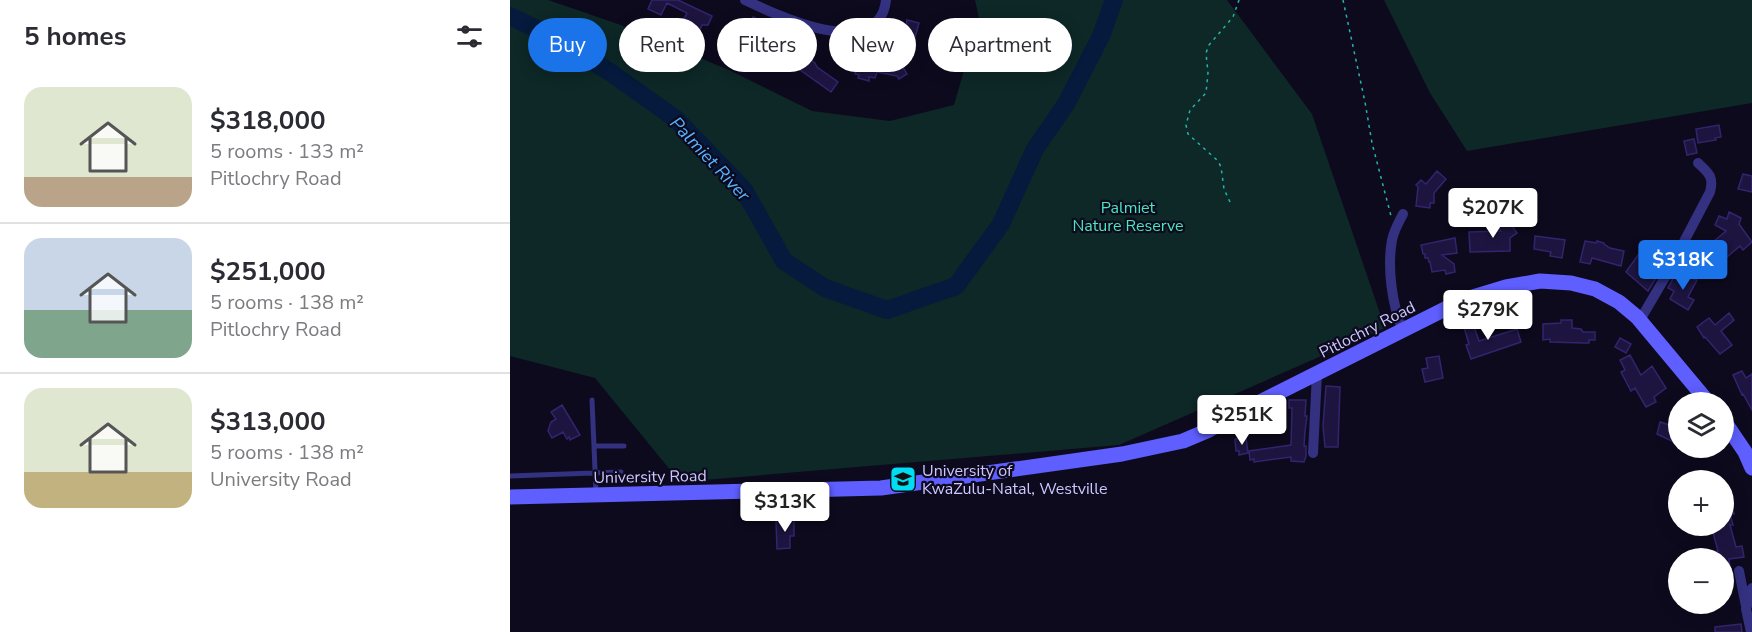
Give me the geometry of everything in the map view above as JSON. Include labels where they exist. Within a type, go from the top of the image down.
[{"type":"street","points":[[745,0],[796,22],[854,32],[870,28],[878,20],[883,12],[885,0]]},
{"type":"street","points":[[1640,320],[1710,192],[1712,178],[1698,163]]},
{"type":"street","points":[[1403,214],[1394,230],[1392,241],[1395,304],[1403,330]]},
{"type":"street","name":"Pitlochry Road","points":[[1183,441],[1209,430],[1463,300],[1506,287],[1540,281],[1571,283],[1595,289],[1619,302],[1640,320],[1700,392]]},
{"type":"street","points":[[1313,453],[1317,374]]},
{"type":"street","points":[[1734,436],[1752,468]]},
{"type":"street","name":"University Road","points":[[510,497],[881,488],[1122,454],[1183,441]]},
{"type":"street","points":[[1739,571],[1751,632]]},
{"type":"street","points":[[1746,609],[1752,588]]},
{"type":"lane","points":[[592,400],[596,495]]},
{"type":"lane","points":[[594,446],[624,446]]},
{"type":"lane","points":[[510,476],[621,472]]},
{"type":"path","points":[[1230,202],[1224,189],[1218,161],[1188,134],[1186,125],[1190,110],[1206,93],[1208,73],[1206,52],[1209,45],[1233,17],[1239,0]]},
{"type":"path","points":[[1343,0],[1372,143],[1394,230]]},
{"type":"green space","name":"Palmiet Nature Reserve","points":[[510,0],[548,0],[600,18],[528,18],[528,72],[607,72],[607,20],[619,24],[619,72],[705,72],[705,60],[717,65],[717,72],[733,72],[812,111],[890,121],[954,105],[963,72],[1072,72],[1072,18],[979,18],[975,0],[1227,0],[1312,114],[1385,328],[1119,445],[680,482],[595,378],[510,356]]},
{"type":"green space","points":[[1384,0],[1752,0],[1752,103],[1467,151],[1430,93]]},
{"type":"building","points":[[652,0],[678,0],[712,16],[708,25],[705,25],[705,18],[684,18],[687,13],[667,3],[661,15],[648,9]]},
{"type":"building","points":[[817,67],[838,82],[831,92],[803,72],[817,72]]},
{"type":"building","points":[[855,72],[877,72],[875,78],[869,77],[869,81],[858,78],[859,75]]},
{"type":"building","points":[[877,72],[906,72],[907,74],[899,79],[897,76]]},
{"type":"building","points":[[1719,125],[1721,137],[1698,143],[1696,129]]},
{"type":"building","points":[[1694,139],[1697,153],[1687,155],[1684,141]]},
{"type":"building","points":[[1437,171],[1446,179],[1434,193],[1434,203],[1430,203],[1430,208],[1416,206],[1418,187],[1416,185],[1421,180],[1426,184]]},
{"type":"building","points":[[1743,174],[1752,176],[1752,192],[1738,189]]},
{"type":"building","points":[[1729,212],[1741,218],[1739,224],[1752,242],[1743,250],[1740,246],[1727,257],[1713,242],[1726,231],[1715,225],[1719,216],[1727,219]]},
{"type":"building","points":[[1507,219],[1517,233],[1510,238],[1510,251],[1470,252],[1469,232],[1501,231],[1497,225]]},
{"type":"building","points":[[1535,236],[1565,240],[1562,258],[1550,256],[1551,252],[1534,249]]},
{"type":"building","points":[[1455,238],[1457,253],[1442,255],[1454,264],[1455,272],[1446,274],[1445,270],[1432,272],[1430,262],[1428,258],[1425,258],[1421,245]]},
{"type":"building","points":[[1585,241],[1596,243],[1597,241],[1610,248],[1624,251],[1621,266],[1592,258],[1590,264],[1580,262]]},
{"type":"building","points":[[1641,251],[1652,259],[1644,270],[1656,278],[1648,291],[1626,272]]},
{"type":"building","points":[[1684,274],[1697,280],[1688,297],[1694,300],[1688,310],[1670,299],[1674,291],[1668,288],[1674,277],[1681,279]]},
{"type":"building","points":[[1729,313],[1734,320],[1721,331],[1732,345],[1720,354],[1704,338],[1697,327],[1709,318],[1715,325]]},
{"type":"building","points":[[1561,320],[1572,320],[1572,328],[1581,329],[1583,332],[1595,332],[1595,340],[1584,343],[1543,340],[1543,324],[1561,323]]},
{"type":"building","points":[[1472,321],[1479,341],[1517,329],[1521,342],[1471,359],[1463,324]]},
{"type":"building","points":[[1620,338],[1631,344],[1626,353],[1615,347]]},
{"type":"building","points":[[1630,355],[1641,375],[1652,366],[1666,388],[1654,397],[1656,402],[1646,407],[1635,388],[1631,391],[1621,372],[1625,370],[1620,360]]},
{"type":"building","points":[[1439,356],[1443,378],[1425,382],[1422,369],[1428,368],[1426,358]]},
{"type":"building","points":[[1742,371],[1746,378],[1752,374],[1752,410],[1733,375]]},
{"type":"building","points":[[1326,386],[1340,387],[1338,447],[1325,447],[1323,426]]},
{"type":"building","points":[[1289,400],[1306,400],[1304,446],[1306,446],[1306,456],[1304,462],[1291,461],[1291,457],[1254,462],[1254,459],[1250,460],[1249,451],[1291,445],[1292,408],[1289,408]]},
{"type":"building","points":[[562,405],[580,435],[570,440],[563,432],[552,438],[548,431],[551,422],[556,419],[551,412]]},
{"type":"building","points":[[1660,422],[1668,424],[1668,439],[1657,434]]},
{"type":"building","points":[[1246,438],[1248,453],[1239,455],[1239,451],[1236,451],[1235,439]]},
{"type":"building","points":[[794,519],[794,536],[790,536],[790,548],[777,549],[776,520]]},
{"type":"building","points":[[1714,536],[1733,536],[1736,547],[1742,546],[1744,557],[1734,558],[1734,548],[1717,548]]},
{"type":"building","points":[[1741,624],[1742,632],[1715,632],[1715,627]]},
{"type":"waterway","name":"Palmiet River","points":[[510,16],[547,34],[610,72],[676,119],[744,190],[784,261],[825,288],[887,310],[956,286],[1001,224],[1035,149],[1066,104],[1101,36],[1114,0]]},
{"type":"place","name":"University of KwaZulu-Natal, Westville","points":[[903,479]]}]
